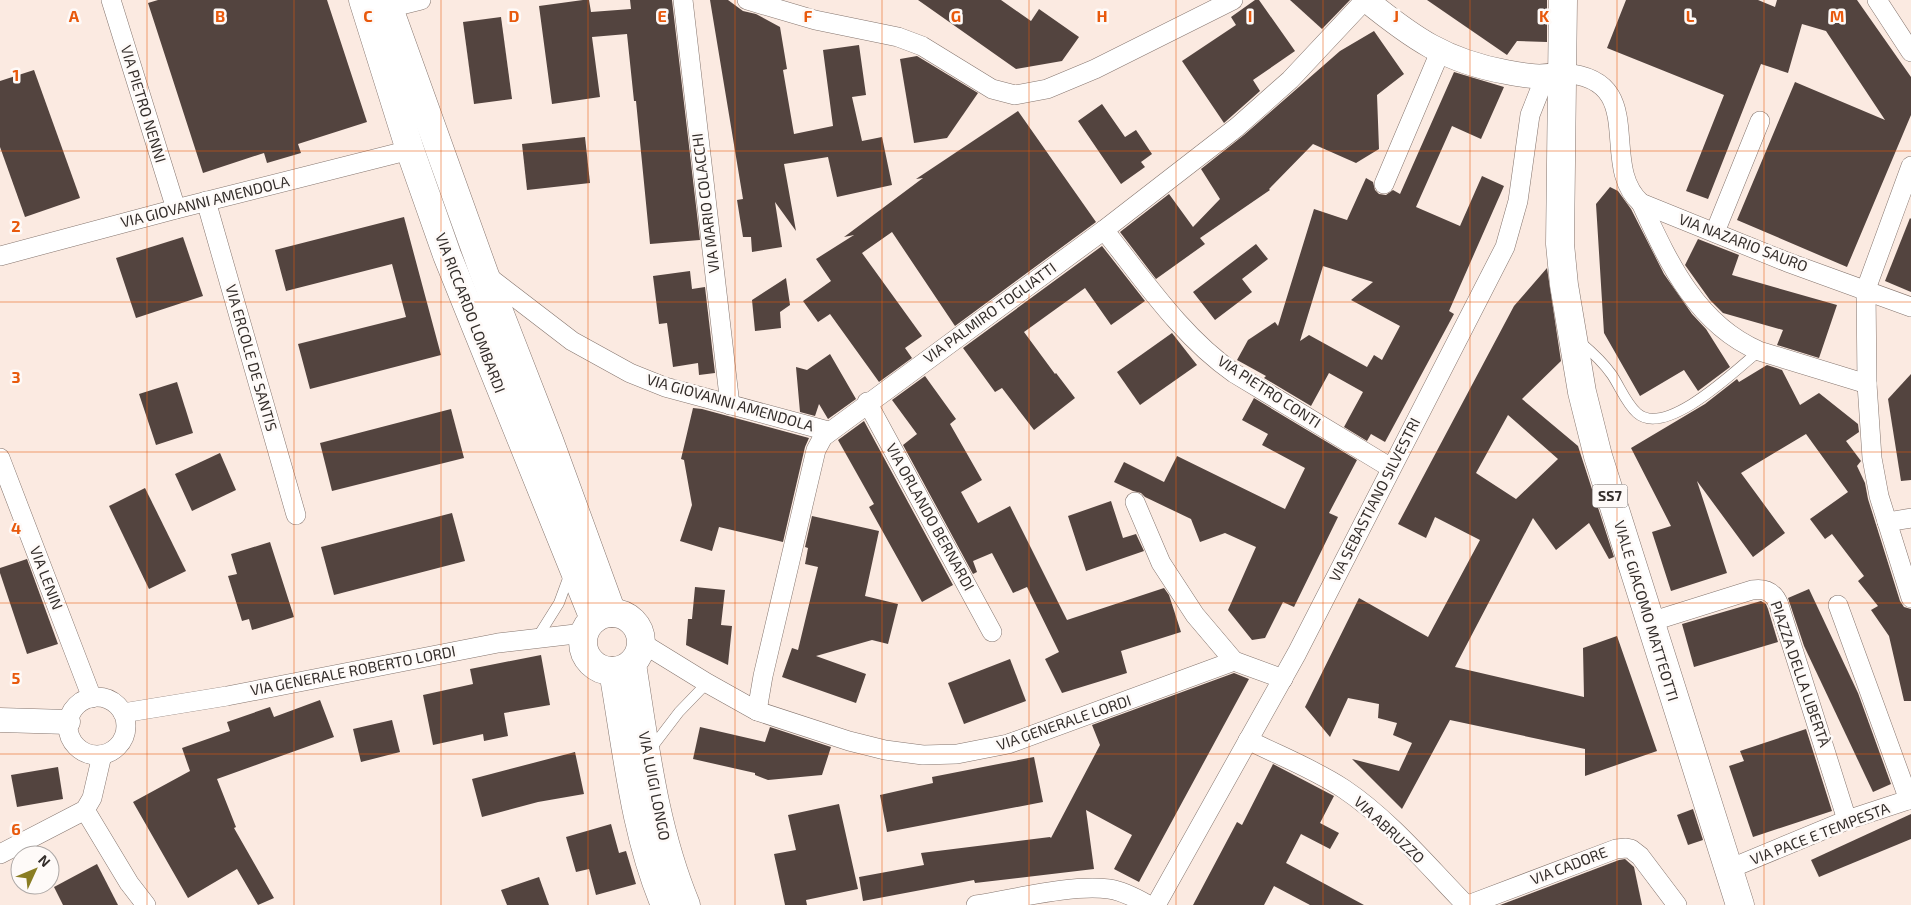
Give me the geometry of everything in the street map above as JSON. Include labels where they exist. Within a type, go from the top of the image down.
[{"type":"main road","name":"VIA RICCARDO LOMBARDI","points":[[363,0],[410,150],[447,255],[571,568],[596,622]]},
{"type":"main road","name":"SS7","points":[[1554,75],[1563,0]]},
{"type":"main road","name":"VIA RICCARDO LOMBARDI","points":[[387,4],[484,273],[549,440],[596,622]]},
{"type":"main road","name":"VIALE GIACOMO MATTEOTTI","points":[[1554,75],[1560,244],[1564,285],[1585,407],[1593,439],[1740,905]]},
{"type":"main road","points":[[621,614],[630,618],[640,634],[629,660],[598,668],[591,663],[584,649],[596,622],[621,614]]},
{"type":"main road","name":"VIA LUIGI LONGO","points":[[629,660],[662,834],[686,905]]},
{"type":"main road","name":"VIA LUIGI LONGO","points":[[629,660],[634,797],[644,844],[665,905]]},
{"type":"street","name":"VIA PIETRO NENNI","points":[[111,0],[176,209]]},
{"type":"street","points":[[387,4],[421,0]]},
{"type":"street","name":"VIA MARIO COLACCHI","points":[[683,0],[730,405]]},
{"type":"street","points":[[747,0],[828,23],[903,39],[922,46],[992,89],[1015,95],[1047,89],[1101,66],[1234,0]]},
{"type":"street","points":[[1365,0],[1414,38],[1440,52],[1472,65],[1526,76],[1583,75],[1603,86],[1613,102],[1627,178],[1634,195],[1641,203],[1670,264],[1688,291],[1709,317],[1721,329],[1743,343],[1759,350],[1866,384]]},
{"type":"street","name":"VIA PALMIRO TOGLIATTI","points":[[757,711],[763,676],[816,450],[823,436],[1104,230],[1237,127],[1274,96],[1365,0]]},
{"type":"street","points":[[1877,0],[1911,52]]},
{"type":"street","points":[[1384,184],[1440,52]]},
{"type":"street","name":"VIA SEBASTIANO SILVESTRI","points":[[1156,905],[1283,679],[1505,247],[1518,201],[1530,115],[1554,75]]},
{"type":"street","points":[[1715,232],[1760,122]]},
{"type":"street","name":"VIA GIOVANNI AMENDOLA","points":[[0,256],[206,201],[410,150]]},
{"type":"street","points":[[1911,166],[1866,289],[1866,384],[1872,458],[1879,496],[1911,598]]},
{"type":"street","name":"VIA ERCOLE DE SANTIS","points":[[206,201],[296,515]]},
{"type":"street","name":"VIA NAZARIO SAURO","points":[[1641,203],[1787,262],[1866,289],[1911,307]]},
{"type":"street","name":"VIA PIETRO CONTI","points":[[1104,230],[1182,327],[1207,352],[1234,373],[1391,468]]},
{"type":"street","name":"VIA GIOVANNI AMENDOLA","points":[[484,273],[572,341],[615,366],[665,387],[828,431]]},
{"type":"street","name":"VIA ORLANDO BERNARDI","points":[[867,402],[992,632]]},
{"type":"street","name":"VIA LENIN","points":[[0,458],[92,698]]},
{"type":"street","points":[[1135,502],[1153,547],[1195,615],[1234,661],[1283,679]]},
{"type":"street","points":[[1887,522],[1911,518]]},
{"type":"street","name":"PIAZZA DELLA LIBERTÀ","points":[[1650,622],[1752,590],[1763,589],[1772,593],[1779,605],[1848,820]]},
{"type":"street","points":[[1838,605],[1910,800]]},
{"type":"street","name":"VIA GENERALE ROBERTO LORDI","points":[[123,714],[227,696],[498,643],[536,638],[596,622]]},
{"type":"street","name":"VIA GENERALE LORDI","points":[[629,660],[707,683],[757,711],[829,736],[866,746],[923,755],[957,754],[992,748],[1024,739],[1234,661]]},
{"type":"street","points":[[101,697],[110,700],[118,706],[123,714],[126,722],[123,740],[111,752],[102,755],[84,752],[77,747],[68,732],[68,722],[76,706],[92,698],[101,697]]},
{"type":"street","points":[[0,720],[68,722]]},
{"type":"street","name":"VIA ABRUZZO","points":[[1248,740],[1325,778],[1355,797],[1389,827],[1467,905]]},
{"type":"street","points":[[0,854],[84,810],[92,798],[102,755]]},
{"type":"street","name":"VIA PACE E TEMPESTA","points":[[1729,869],[1848,820],[1910,800]]},
{"type":"street","points":[[84,810],[129,883],[146,905]]},
{"type":"street","name":"VIA CADORE","points":[[1467,905],[1616,848],[1626,848],[1640,856],[1677,905]]},
{"type":"street","points":[[976,905],[1087,888],[1118,891],[1148,905]]},
{"type":"lane","points":[[1574,337],[1607,369],[1637,414],[1648,418],[1670,414],[1698,401],[1759,350]]},
{"type":"lane","points":[[536,638],[559,603],[571,568]]},
{"type":"lane","points":[[647,754],[679,712],[707,683]]},
{"type":"building","points":[[158,0],[327,0],[367,122],[298,144],[301,153],[267,163],[264,153],[203,173],[148,3]]},
{"type":"building","points":[[589,0],[591,12],[631,9],[630,0],[672,0],[700,240],[650,244],[636,101],[634,101],[627,34],[592,37],[600,97],[552,104],[539,6]]},
{"type":"building","points":[[710,0],[728,0],[743,11],[756,14],[780,27],[787,69],[783,70],[794,134],[833,126],[823,50],[859,45],[866,95],[852,97],[862,141],[882,137],[892,185],[837,197],[828,157],[784,164],[796,231],[775,202],[782,247],[752,252],[751,237],[743,237],[737,200],[743,199]]},
{"type":"building","points":[[918,0],[1001,0],[1031,21],[1039,9],[1079,37],[1062,61],[1016,69]]},
{"type":"building","points":[[1255,0],[1259,0],[1295,51],[1253,80],[1260,91],[1224,123],[1182,61],[1236,25],[1231,17]]},
{"type":"building","points":[[1290,0],[1350,0],[1322,29]]},
{"type":"building","points":[[1427,0],[1547,0],[1547,42],[1517,41],[1507,55]]},
{"type":"building","points":[[1626,0],[1758,0],[1775,7],[1777,0],[1857,0],[1911,77],[1911,115],[1847,267],[1737,220],[1795,82],[1885,120],[1826,31],[1802,24],[1788,73],[1761,64],[1708,199],[1686,191],[1724,95],[1607,48]]},
{"type":"building","points":[[501,17],[512,99],[474,104],[463,22]]},
{"type":"building","points":[[1374,31],[1404,74],[1377,95],[1379,149],[1356,163],[1313,144],[1270,190],[1200,238],[1205,244],[1156,279],[1120,232],[1169,194],[1193,227],[1220,199],[1201,169],[1244,135],[1340,51]]},
{"type":"building","points":[[917,56],[978,93],[947,138],[914,143],[900,59]]},
{"type":"building","points":[[34,70],[80,198],[25,217],[0,147],[0,81]]},
{"type":"building","points":[[1454,72],[1504,87],[1481,139],[1452,126],[1416,207],[1460,226],[1482,176],[1504,186],[1449,311],[1454,314],[1385,442],[1371,434],[1367,441],[1344,427],[1363,392],[1329,373],[1311,406],[1264,378],[1266,376],[1237,360],[1248,340],[1275,322],[1278,326],[1314,209],[1347,220],[1366,178],[1373,182],[1375,190],[1379,194],[1386,195],[1393,190],[1400,194]],"holes":[[[1323,266],[1373,282],[1351,300],[1400,326],[1382,360],[1374,355],[1367,367],[1309,335],[1300,341]]]},
{"type":"building","points":[[1102,104],[1125,137],[1136,130],[1152,154],[1141,162],[1145,167],[1121,184],[1078,121]]},
{"type":"building","points":[[1018,111],[1096,222],[955,326],[892,232],[862,253],[922,336],[905,348],[912,358],[879,382],[830,314],[818,322],[803,301],[831,281],[816,259],[854,235],[844,237],[923,178],[916,179]]},
{"type":"building","points":[[585,137],[590,183],[527,190],[522,144]]},
{"type":"building","points":[[1610,187],[1618,191],[1631,209],[1664,274],[1692,314],[1706,329],[1730,367],[1698,391],[1684,370],[1640,396],[1604,333],[1596,204]]},
{"type":"building","points":[[404,217],[441,355],[310,389],[298,344],[406,317],[392,264],[286,291],[275,250]]},
{"type":"building","points":[[1911,219],[1911,292],[1885,281]]},
{"type":"building","points":[[183,237],[203,296],[136,318],[116,258]]},
{"type":"building","points":[[1698,239],[1739,255],[1732,275],[1837,305],[1819,358],[1777,345],[1783,330],[1723,313],[1710,300],[1685,265]]},
{"type":"building","points":[[1256,244],[1268,259],[1242,279],[1252,292],[1215,320],[1193,292]]},
{"type":"building","points":[[1102,246],[1145,301],[1111,325],[1085,288],[1024,332],[1075,398],[1034,430],[1002,388],[995,392],[963,348]]},
{"type":"building","points":[[1547,268],[1561,361],[1522,399],[1578,446],[1614,557],[1609,559],[1589,523],[1556,550],[1533,518],[1455,667],[1584,697],[1583,648],[1617,636],[1657,751],[1585,776],[1585,749],[1450,720],[1402,809],[1352,759],[1399,771],[1412,743],[1393,735],[1397,723],[1378,718],[1379,704],[1348,698],[1330,737],[1305,707],[1359,598],[1428,637],[1480,540],[1435,517],[1426,538],[1398,524],[1514,306]],"holes":[[[1508,415],[1558,459],[1516,499],[1476,473]]]},
{"type":"building","points":[[690,271],[692,289],[705,287],[715,373],[699,375],[698,363],[673,367],[667,323],[659,324],[653,276]]},
{"type":"building","points":[[786,278],[790,305],[780,312],[781,328],[755,331],[752,300]]},
{"type":"building","points":[[1172,333],[1197,365],[1140,405],[1117,372]]},
{"type":"building","points":[[830,354],[856,399],[828,419],[819,404],[815,416],[800,412],[796,367],[807,370]]},
{"type":"building","points":[[1767,365],[1782,370],[1800,405],[1819,393],[1858,424],[1859,432],[1846,441],[1861,461],[1857,466],[1865,483],[1868,499],[1900,601],[1904,607],[1911,609],[1911,701],[1904,701],[1889,636],[1871,610],[1878,606],[1858,581],[1864,576],[1832,534],[1825,539],[1810,519],[1848,492],[1806,434],[1741,473],[1785,533],[1753,557],[1697,481],[1727,573],[1671,591],[1652,532],[1671,526],[1631,448],[1705,404],[1737,379],[1739,382]]},
{"type":"building","points":[[1911,374],[1911,480],[1901,481],[1888,399]]},
{"type":"building","points":[[925,376],[956,419],[950,424],[982,480],[961,492],[978,523],[1010,506],[1067,620],[1164,588],[1169,595],[1181,632],[1121,651],[1127,673],[1062,693],[1045,659],[1059,652],[1027,587],[1013,593],[992,553],[973,561],[977,572],[973,574],[903,445],[917,434],[892,400]]},
{"type":"building","points":[[177,382],[193,433],[156,445],[139,394]]},
{"type":"building","points":[[1254,398],[1357,460],[1329,513],[1338,517],[1294,607],[1283,602],[1265,638],[1252,640],[1228,610],[1256,547],[1225,533],[1200,542],[1191,519],[1145,497],[1141,493],[1114,482],[1124,462],[1164,482],[1177,456],[1285,509],[1305,468],[1262,445],[1268,434],[1242,420]]},
{"type":"building","points":[[693,408],[809,438],[805,447],[783,542],[719,527],[712,551],[680,541],[692,505],[684,460],[681,459]]},
{"type":"building","points":[[451,409],[464,458],[332,491],[320,443]]},
{"type":"building","points":[[864,421],[953,585],[922,602],[869,507],[874,504],[838,440]]},
{"type":"building","points":[[220,453],[236,490],[192,511],[175,474]]},
{"type":"building","points":[[145,488],[186,571],[149,589],[109,506]]},
{"type":"building","points":[[1111,501],[1123,538],[1136,534],[1144,551],[1086,571],[1068,516]]},
{"type":"building","points":[[452,513],[465,561],[334,595],[321,547]]},
{"type":"building","points":[[812,516],[879,531],[865,596],[898,604],[888,644],[872,640],[816,656],[866,674],[856,703],[782,677],[792,648],[798,650],[818,567],[805,564],[808,548],[805,547]]},
{"type":"building","points":[[270,542],[294,617],[252,630],[249,619],[242,621],[228,576],[237,574],[231,554]]},
{"type":"building","points":[[27,559],[58,644],[27,654],[0,568]]},
{"type":"building","points":[[695,587],[725,590],[721,625],[732,626],[728,665],[686,645],[688,619],[692,619]]},
{"type":"building","points":[[1809,589],[1858,693],[1891,784],[1873,792],[1804,646],[1788,598]]},
{"type":"building","points":[[1761,601],[1766,604],[1778,642],[1694,667],[1682,624]]},
{"type":"building","points":[[541,655],[550,705],[504,713],[508,736],[484,741],[483,734],[433,745],[423,695],[473,684],[470,669]]},
{"type":"building","points":[[1010,659],[1026,701],[964,724],[948,683]]},
{"type":"building","points":[[1234,673],[1249,679],[1139,882],[1114,869],[1132,835],[1086,810],[1094,869],[975,883],[974,880],[863,901],[859,877],[924,865],[921,853],[1051,838],[1100,745],[1092,725]]},
{"type":"building","points":[[320,700],[334,737],[217,779],[236,827],[234,828],[274,898],[258,905],[237,869],[188,898],[133,802],[190,771],[182,748],[230,731],[227,722],[270,707],[274,717]]},
{"type":"building","points":[[392,720],[400,752],[361,762],[353,729]]},
{"type":"building","points":[[700,727],[765,742],[770,727],[831,747],[822,775],[768,780],[755,775],[755,773],[693,759]]},
{"type":"building","points":[[1806,729],[1832,811],[1753,837],[1729,766],[1744,761],[1740,751]]},
{"type":"building","points":[[575,752],[584,794],[538,802],[482,817],[472,779]]},
{"type":"building","points":[[1034,757],[1043,802],[887,832],[880,795],[933,783],[932,777]]},
{"type":"building","points":[[1273,764],[1334,796],[1320,823],[1339,833],[1330,849],[1301,834],[1286,863],[1364,905],[1310,905],[1274,886],[1264,905],[1193,905],[1237,822],[1242,825]]},
{"type":"building","points":[[58,767],[63,799],[17,807],[11,775]]},
{"type":"building","points":[[839,804],[858,889],[806,900],[807,905],[785,905],[774,854],[796,850],[788,815]]},
{"type":"building","points":[[1693,809],[1703,840],[1688,845],[1677,815]]},
{"type":"building","points":[[1911,814],[1911,839],[1819,877],[1811,860]]},
{"type":"building","points":[[611,824],[619,853],[626,851],[636,884],[596,895],[589,869],[576,872],[566,837]]},
{"type":"building","points":[[1625,859],[1634,867],[1642,905],[1500,905],[1619,860]]},
{"type":"building","points":[[97,864],[118,905],[63,905],[58,895],[60,895],[60,884]]},
{"type":"building","points":[[539,877],[549,905],[507,905],[501,890]]}]
